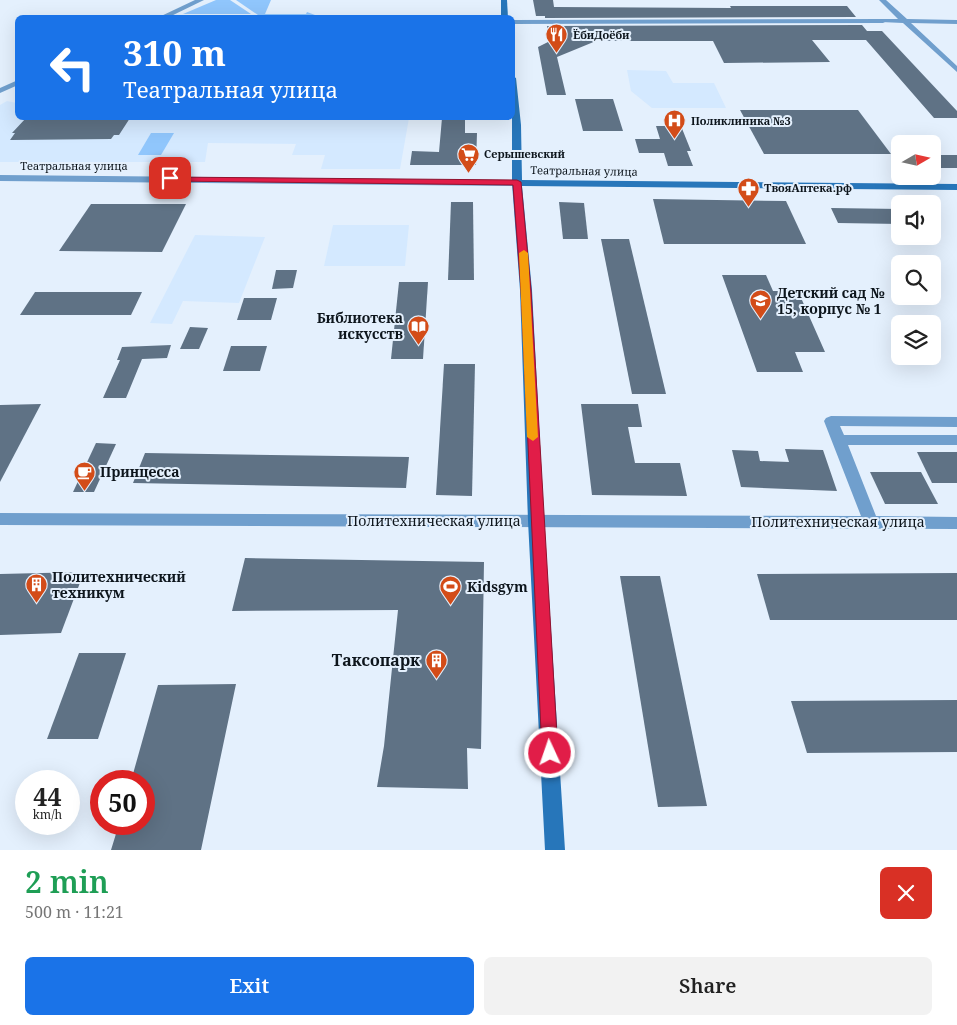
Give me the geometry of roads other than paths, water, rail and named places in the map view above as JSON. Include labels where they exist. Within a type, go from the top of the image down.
[{"type":"main road","points":[[504,0],[506,15]]},
{"type":"main road","points":[[515,113],[517,182],[526,290],[536,521],[555,850]]},
{"type":"main road","name":"Театральная улица","points":[[517,182],[957,186]]},
{"type":"street","points":[[167,15],[201,0]]},
{"type":"street","points":[[882,0],[904,21],[916,29],[957,70]]},
{"type":"street","points":[[515,22],[957,22]]},
{"type":"street","points":[[0,91],[15,84]]},
{"type":"street","name":"Театральная улица","points":[[0,178],[207,178],[517,182]]},
{"type":"street","points":[[871,522],[831,421],[957,422]]},
{"type":"street","points":[[840,440],[957,440]]},
{"type":"street","name":"Политехническая улица","points":[[0,519],[957,523]]},
{"type":"place","name":"ЁбиДоёби","points":[[557,54]]},
{"type":"place","name":"Поликлиника №3","points":[[675,140]]},
{"type":"place","name":"Серышевский","points":[[468,173]]},
{"type":"place","name":"ТвояАптека.рф","points":[[748,207]]},
{"type":"place","name":"Детский сад № 15, корпус № 1","points":[[761,320]]},
{"type":"place","name":"Библиотека искусств","points":[[419,345]]},
{"type":"place","name":"Принцесса","points":[[84,491]]},
{"type":"place","name":"Политехнический техникум","points":[[36,604]]},
{"type":"place","name":"Kidsgym","points":[[451,606]]},
{"type":"place","name":"Таксопарк","points":[[436,679]]}]
